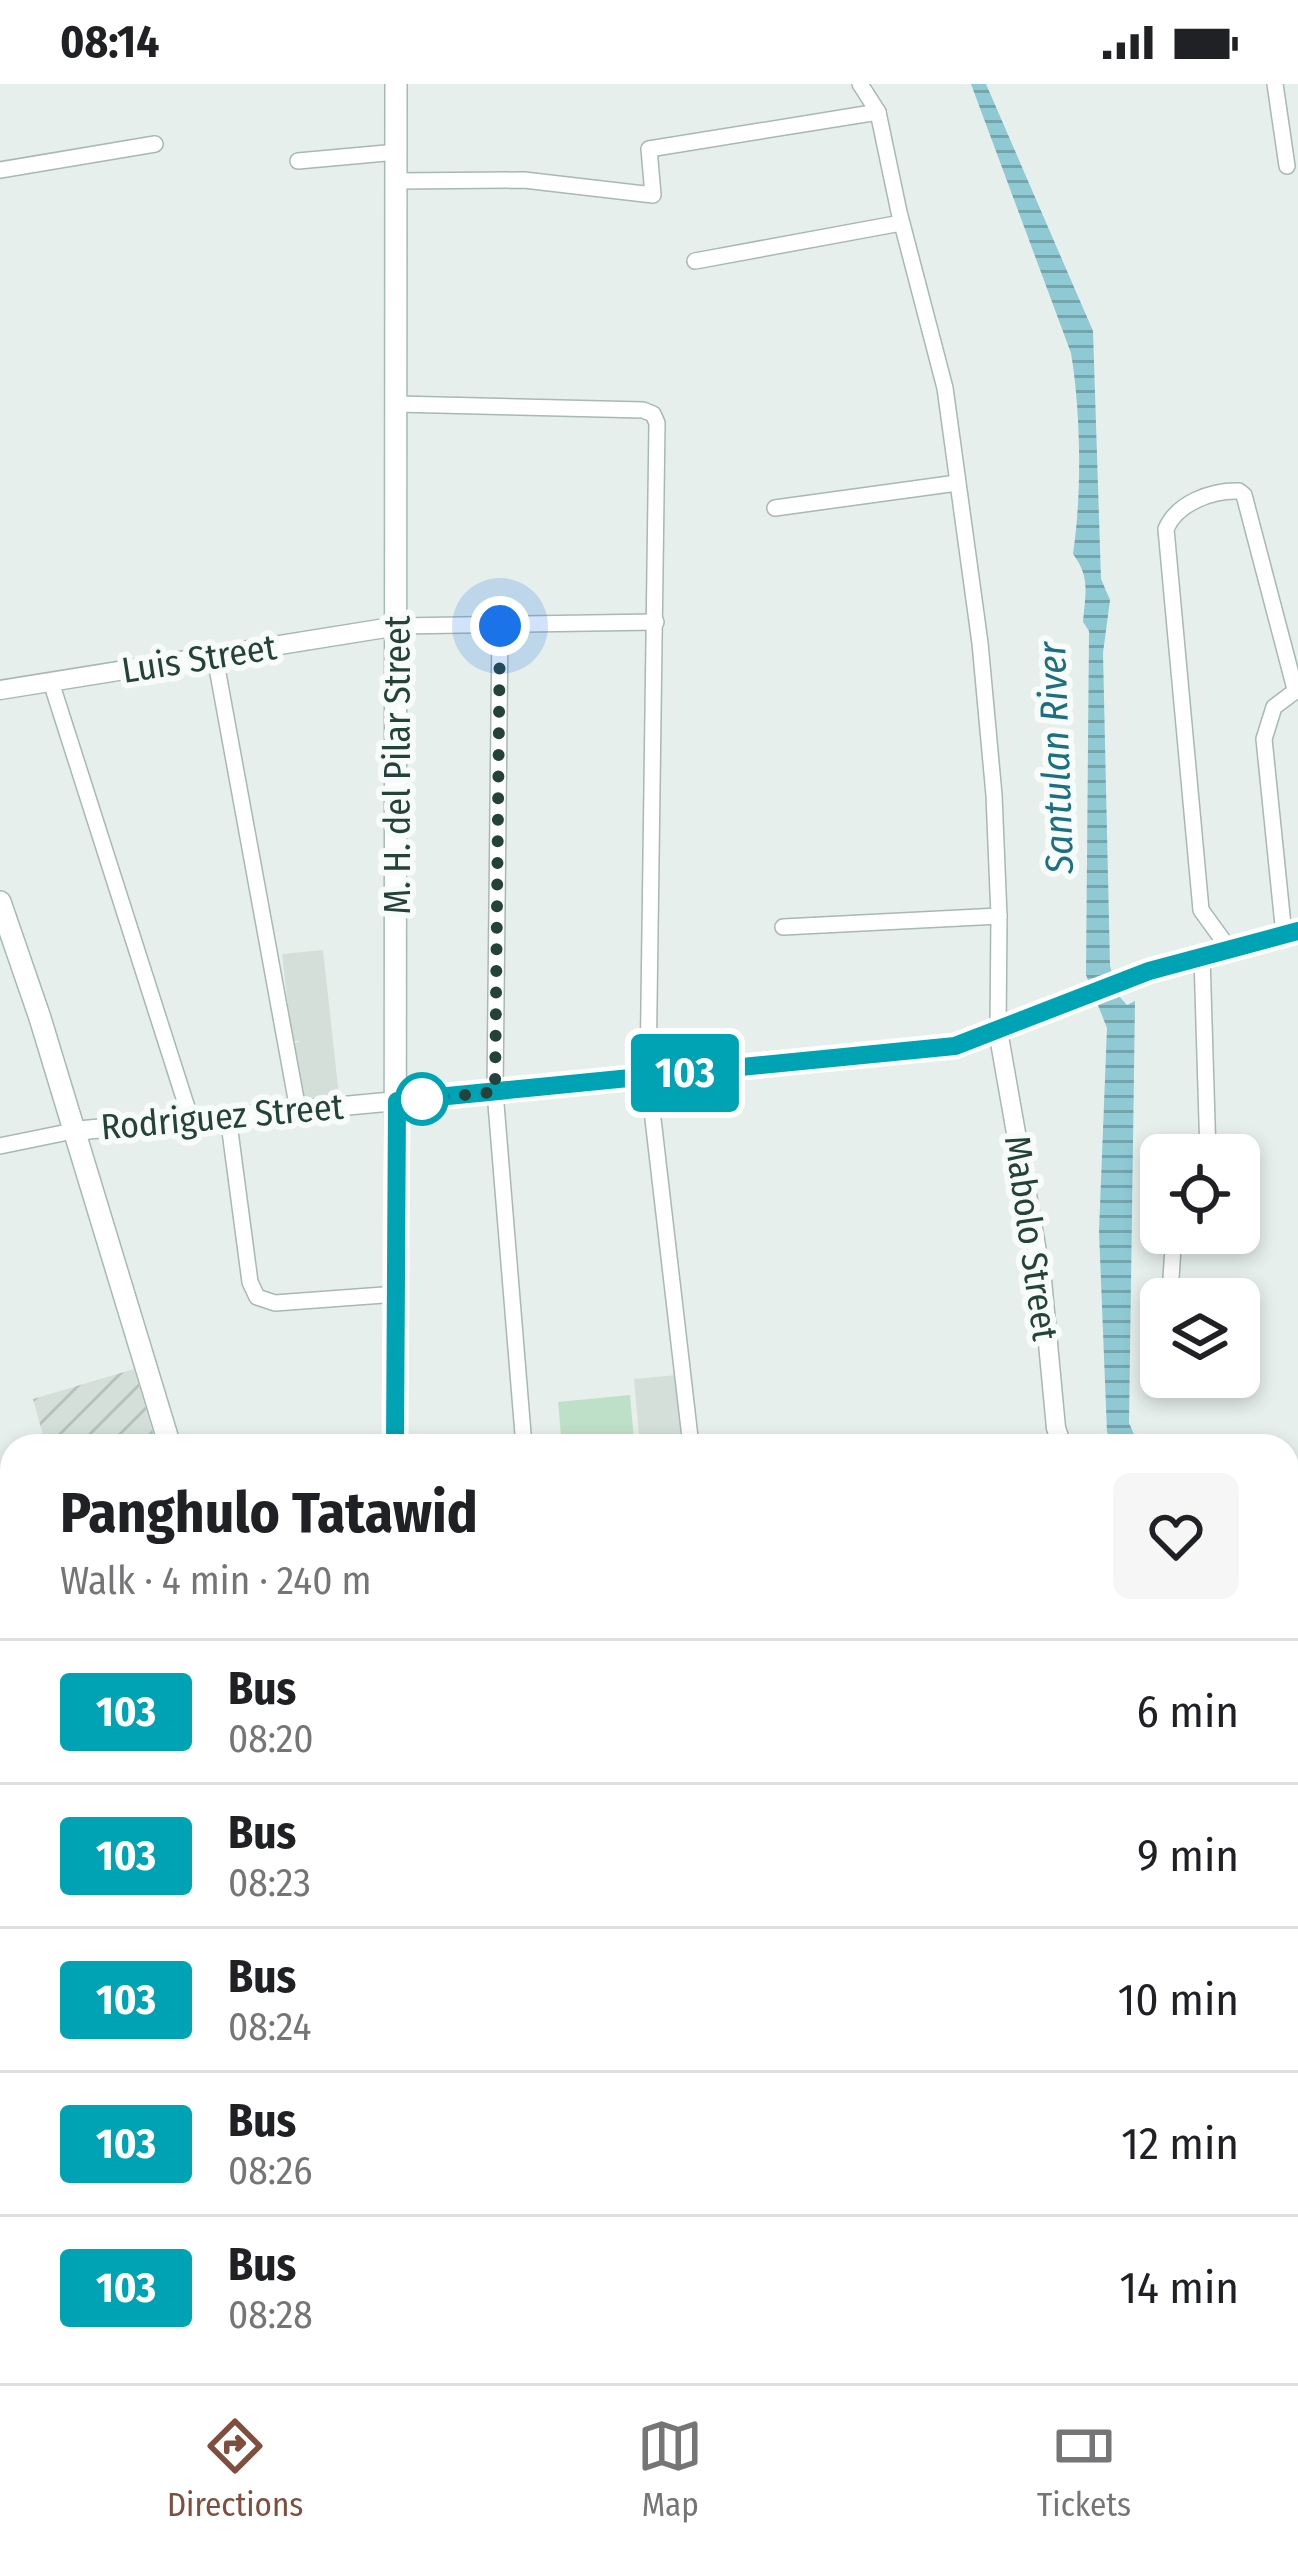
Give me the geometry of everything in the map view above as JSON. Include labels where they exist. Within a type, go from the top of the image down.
[{"type":"main road","name":"M. H. del Pilar Street","points":[[394,1434],[396,84]]},
{"type":"main road","points":[[0,902],[166,1434]]},
{"type":"main road","name":"Rodriguez Street","points":[[397,1101],[955,1046],[1149,971],[1291,933]]},
{"type":"street","points":[[860,84],[878,112],[945,388],[980,643],[1000,916],[998,1031]]},
{"type":"street","points":[[1275,84],[1287,166]]},
{"type":"street","points":[[397,181],[524,180],[653,195],[649,149],[878,112]]},
{"type":"street","points":[[0,170],[155,144]]},
{"type":"street","points":[[298,161],[397,152]]},
{"type":"street","points":[[695,261],[902,223]]},
{"type":"street","points":[[397,404],[644,410],[657,423],[648,1076],[690,1434]]},
{"type":"street","points":[[775,508],[957,483]]},
{"type":"street","points":[[1230,950],[1202,910],[1166,529],[1175,512],[1218,492],[1244,495],[1297,689],[1274,707],[1264,740],[1291,933]]},
{"type":"street","points":[[398,626],[656,622]]},
{"type":"street","name":"Luis Street","points":[[0,690],[398,626]]},
{"type":"street","points":[[500,626],[495,1092],[523,1434]]},
{"type":"street","points":[[214,657],[298,1110]]},
{"type":"street","points":[[51,682],[190,1120]]},
{"type":"street","points":[[783,927],[1000,916]]},
{"type":"street","points":[[1202,957],[1207,1134]]},
{"type":"street","name":"Mabolo Street","points":[[998,1031],[1042,1280],[1058,1434]]},
{"type":"street","name":"Rodriguez Street","points":[[0,1146],[73,1131],[397,1101]]},
{"type":"street","points":[[228,1116],[250,1282],[257,1297],[274,1303],[398,1294]]},
{"type":"shaded area","points":[[323,950],[339,1096],[302,1101],[294,1043],[301,1041],[292,1041],[282,954]]},
{"type":"shaded area","points":[[134,1369],[153,1434],[43,1434],[33,1399]]},
{"type":"shaded area","points":[[677,1375],[682,1434],[639,1434],[634,1379]]},
{"type":"green space","points":[[630,1395],[633,1434],[561,1434],[558,1402]]},
{"type":"water","points":[[971,84],[986,84],[1093,331],[1101,579],[1110,600],[1103,653],[1110,966],[1118,995],[1127,1005],[1135,1001],[1129,1423],[1134,1434],[1107,1432],[1099,1231],[1107,1028],[1086,975],[1089,631],[1083,622],[1085,579],[1073,554],[1079,479],[1071,353]]},
{"type":"bus line","name":"103","points":[[395,1434],[397,1101],[955,1046],[1149,971],[1298,931]]},
{"type":"route","points":[[422,1099],[495,1092],[500,626]]},
{"type":"water label","name":"Santulan River","points":[[1056,758]]}]
